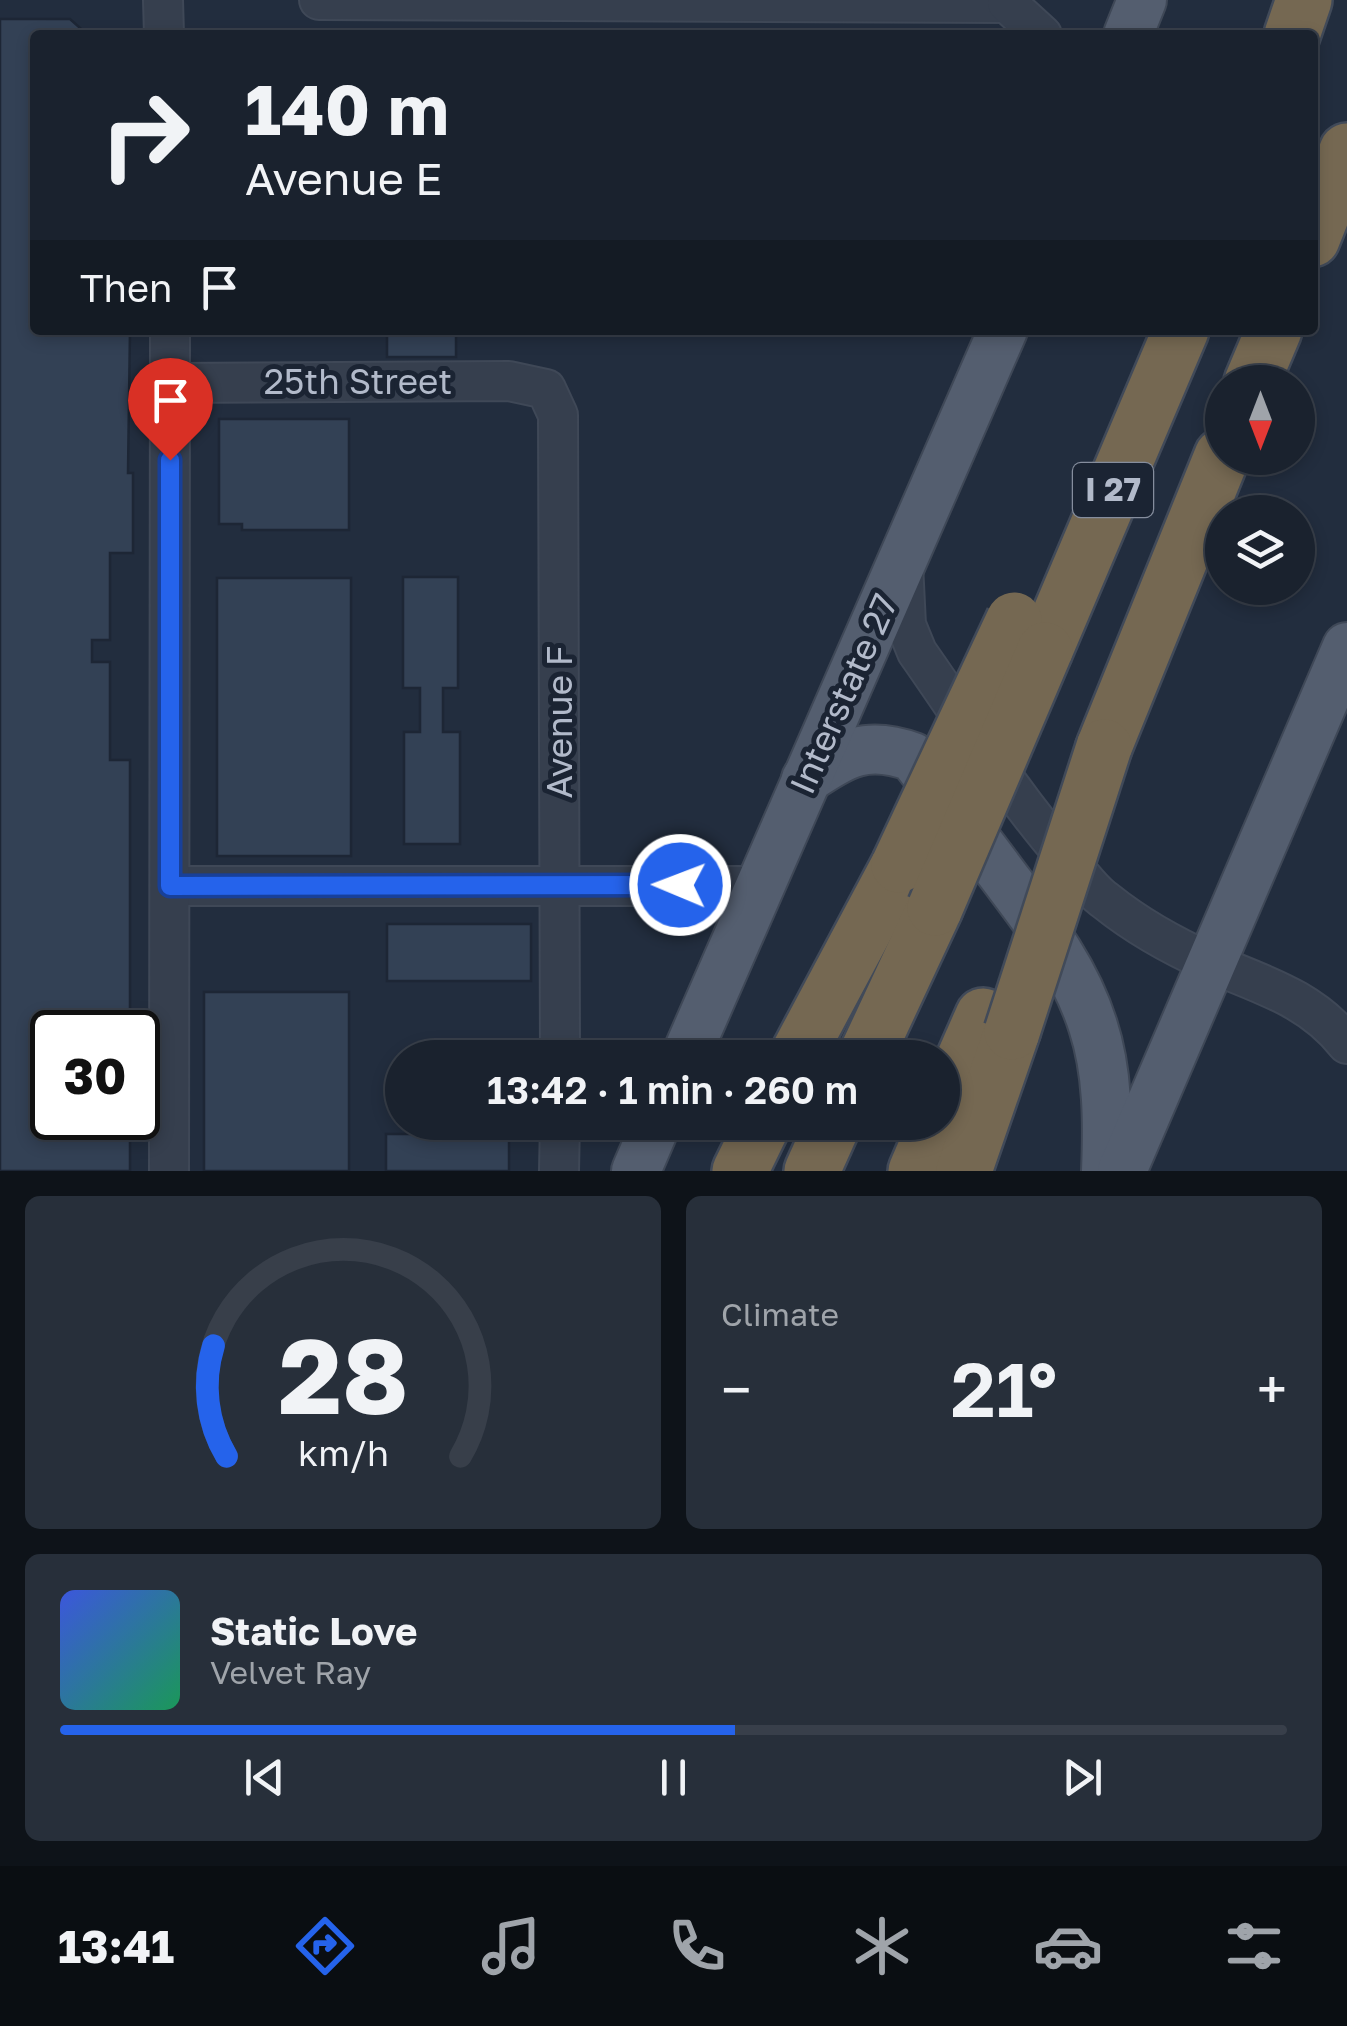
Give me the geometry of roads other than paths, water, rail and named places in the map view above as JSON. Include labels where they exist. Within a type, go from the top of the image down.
[{"type":"highway","points":[[1281,30],[1286,0]]},
{"type":"highway","points":[[1294,30],[1304,0]]},
{"type":"highway","points":[[1325,225],[1347,151]]},
{"type":"highway","name":"I 27","points":[[873,1040],[935,908],[1030,635],[1179,335]]},
{"type":"highway","points":[[1259,365],[1272,335]]},
{"type":"highway","name":"I 27","points":[[1001,1017],[1104,746],[1214,475]]},
{"type":"highway","points":[[806,1040],[899,864],[1030,635]]},
{"type":"highway","points":[[960,1082],[1001,1017]]},
{"type":"highway","points":[[964,1171],[1001,1017]]},
{"type":"highway","points":[[740,1171],[755,1140]]},
{"type":"highway","points":[[812,1171],[826,1140]]},
{"type":"highway","points":[[916,1171],[929,1140]]},
{"type":"main road","points":[[1130,30],[1142,0]]},
{"type":"main road","name":"Interstate 27","points":[[694,1040],[1001,335]]},
{"type":"main road","points":[[1122,1171],[1347,647]]},
{"type":"main road","points":[[806,779],[841,757],[869,747],[891,749],[913,758],[1054,943],[1080,990],[1103,1068],[1108,1121],[1106,1171]]},
{"type":"main road","points":[[636,1171],[649,1140]]},
{"type":"street","points":[[163,0],[164,30]]},
{"type":"street","points":[[319,0],[1010,1],[1037,30]]},
{"type":"street","points":[[169,1171],[170,335]]},
{"type":"street","name":"25th Street","points":[[170,382],[509,381],[546,388]]},
{"type":"street","name":"Avenue F","points":[[546,388],[558,415],[560,1040]]},
{"type":"street","points":[[903,562],[906,625],[917,652],[1042,830],[1102,899],[1148,930],[1212,964],[1268,984],[1308,1006],[1333,1025],[1347,1044]]},
{"type":"street","points":[[170,886],[760,886]]},
{"type":"street","points":[[560,1140],[560,1171]]}]
